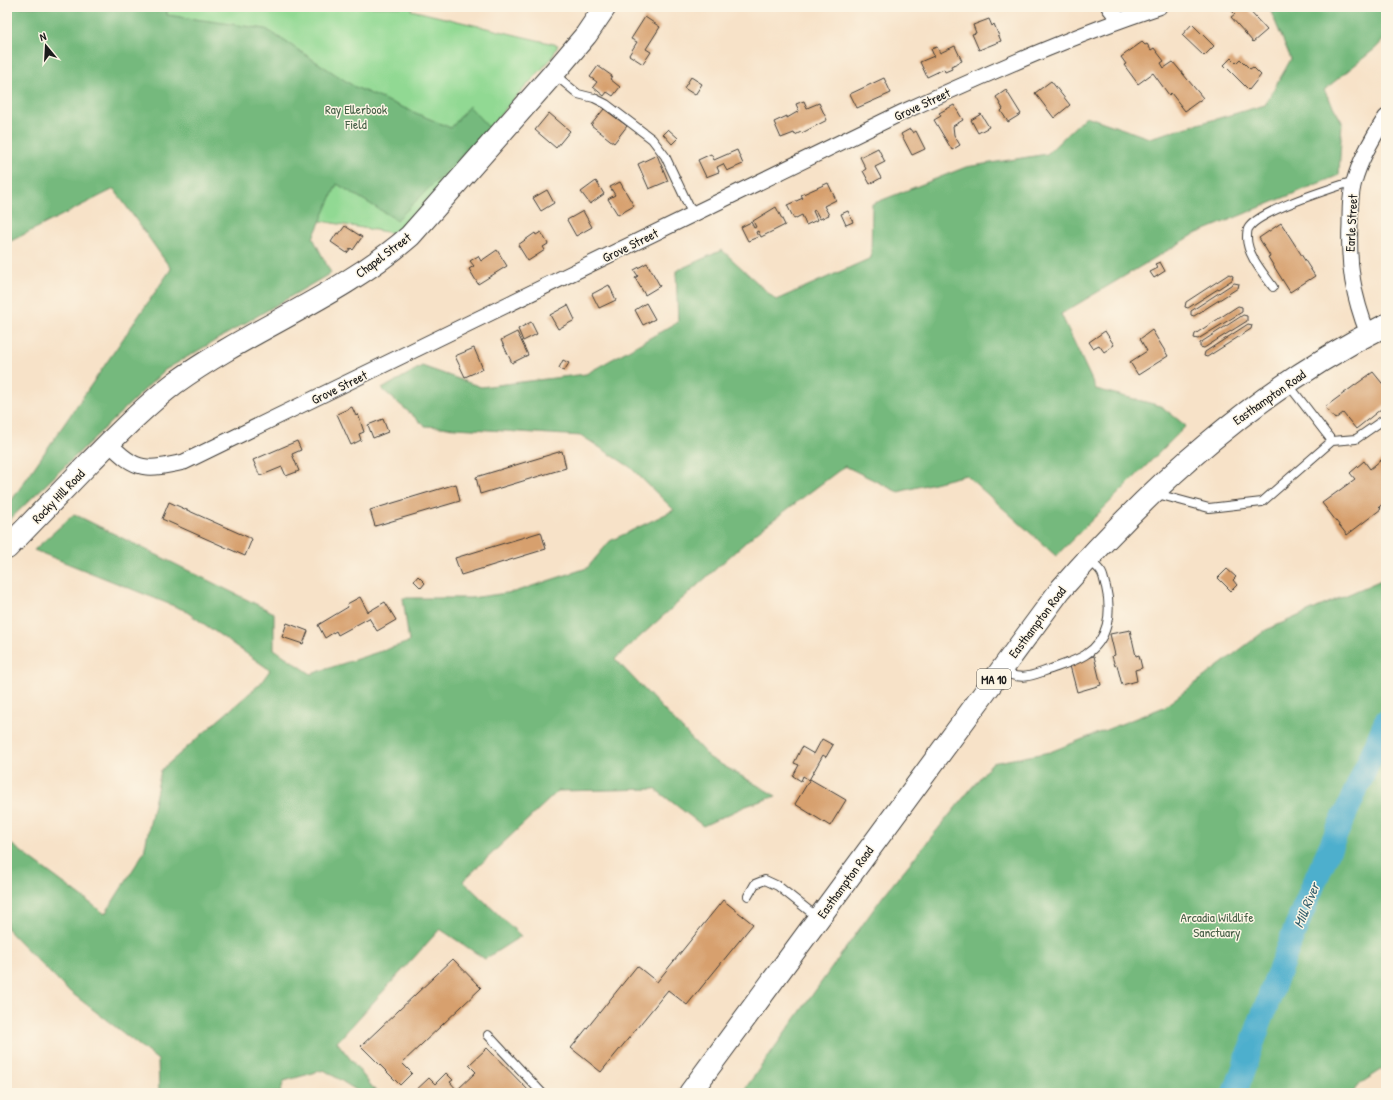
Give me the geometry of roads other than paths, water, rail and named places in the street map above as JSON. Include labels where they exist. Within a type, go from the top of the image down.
[{"type":"main road","name":"Chapel Street","points":[[109,444],[160,396],[188,375],[252,336],[360,275],[390,254],[426,220],[586,34],[605,7]]},
{"type":"main road","name":"Easthampton Road","points":[[690,1093],[1061,589],[1088,558],[1152,492],[1220,432],[1287,382],[1324,359],[1377,330]]},
{"type":"main road","name":"Rocky Hill Road","points":[[7,548],[109,444]]},
{"type":"street","points":[[1109,7],[1119,20]]},
{"type":"street","name":"Grove Street","points":[[109,444],[121,457],[131,464],[142,467],[159,468],[184,462],[903,112],[1002,66],[1119,20],[1159,7]]},
{"type":"street","name":"Earle Street","points":[[1377,330],[1355,298],[1349,263],[1350,204],[1354,181],[1367,149],[1386,117]]},
{"type":"lane","points":[[553,73],[578,94],[594,98],[606,104],[652,139],[665,156],[693,215]]},
{"type":"lane","points":[[1273,287],[1251,252],[1247,240],[1248,229],[1257,221],[1290,203],[1354,181]]},
{"type":"lane","points":[[1287,382],[1332,441]]},
{"type":"lane","points":[[1152,492],[1209,508],[1262,502],[1332,441],[1356,439],[1386,418]]},
{"type":"lane","points":[[1001,670],[1012,677],[1021,678],[1034,675],[1085,654],[1101,640],[1108,624],[1110,612],[1108,594],[1102,573],[1088,558]]},
{"type":"lane","points":[[748,896],[755,884],[765,880],[778,886],[818,918]]},
{"type":"lane","points":[[488,1035],[542,1093]]},
{"type":"waterway","name":"Mill River","points":[[1235,1093],[1272,990],[1302,913],[1386,721]]},
{"type":"park label","name":"Ray Ellerbook Field","points":[[356,116]]},
{"type":"park label","name":"Arcadia Wildlife Sanctuary","points":[[1217,924]]}]
